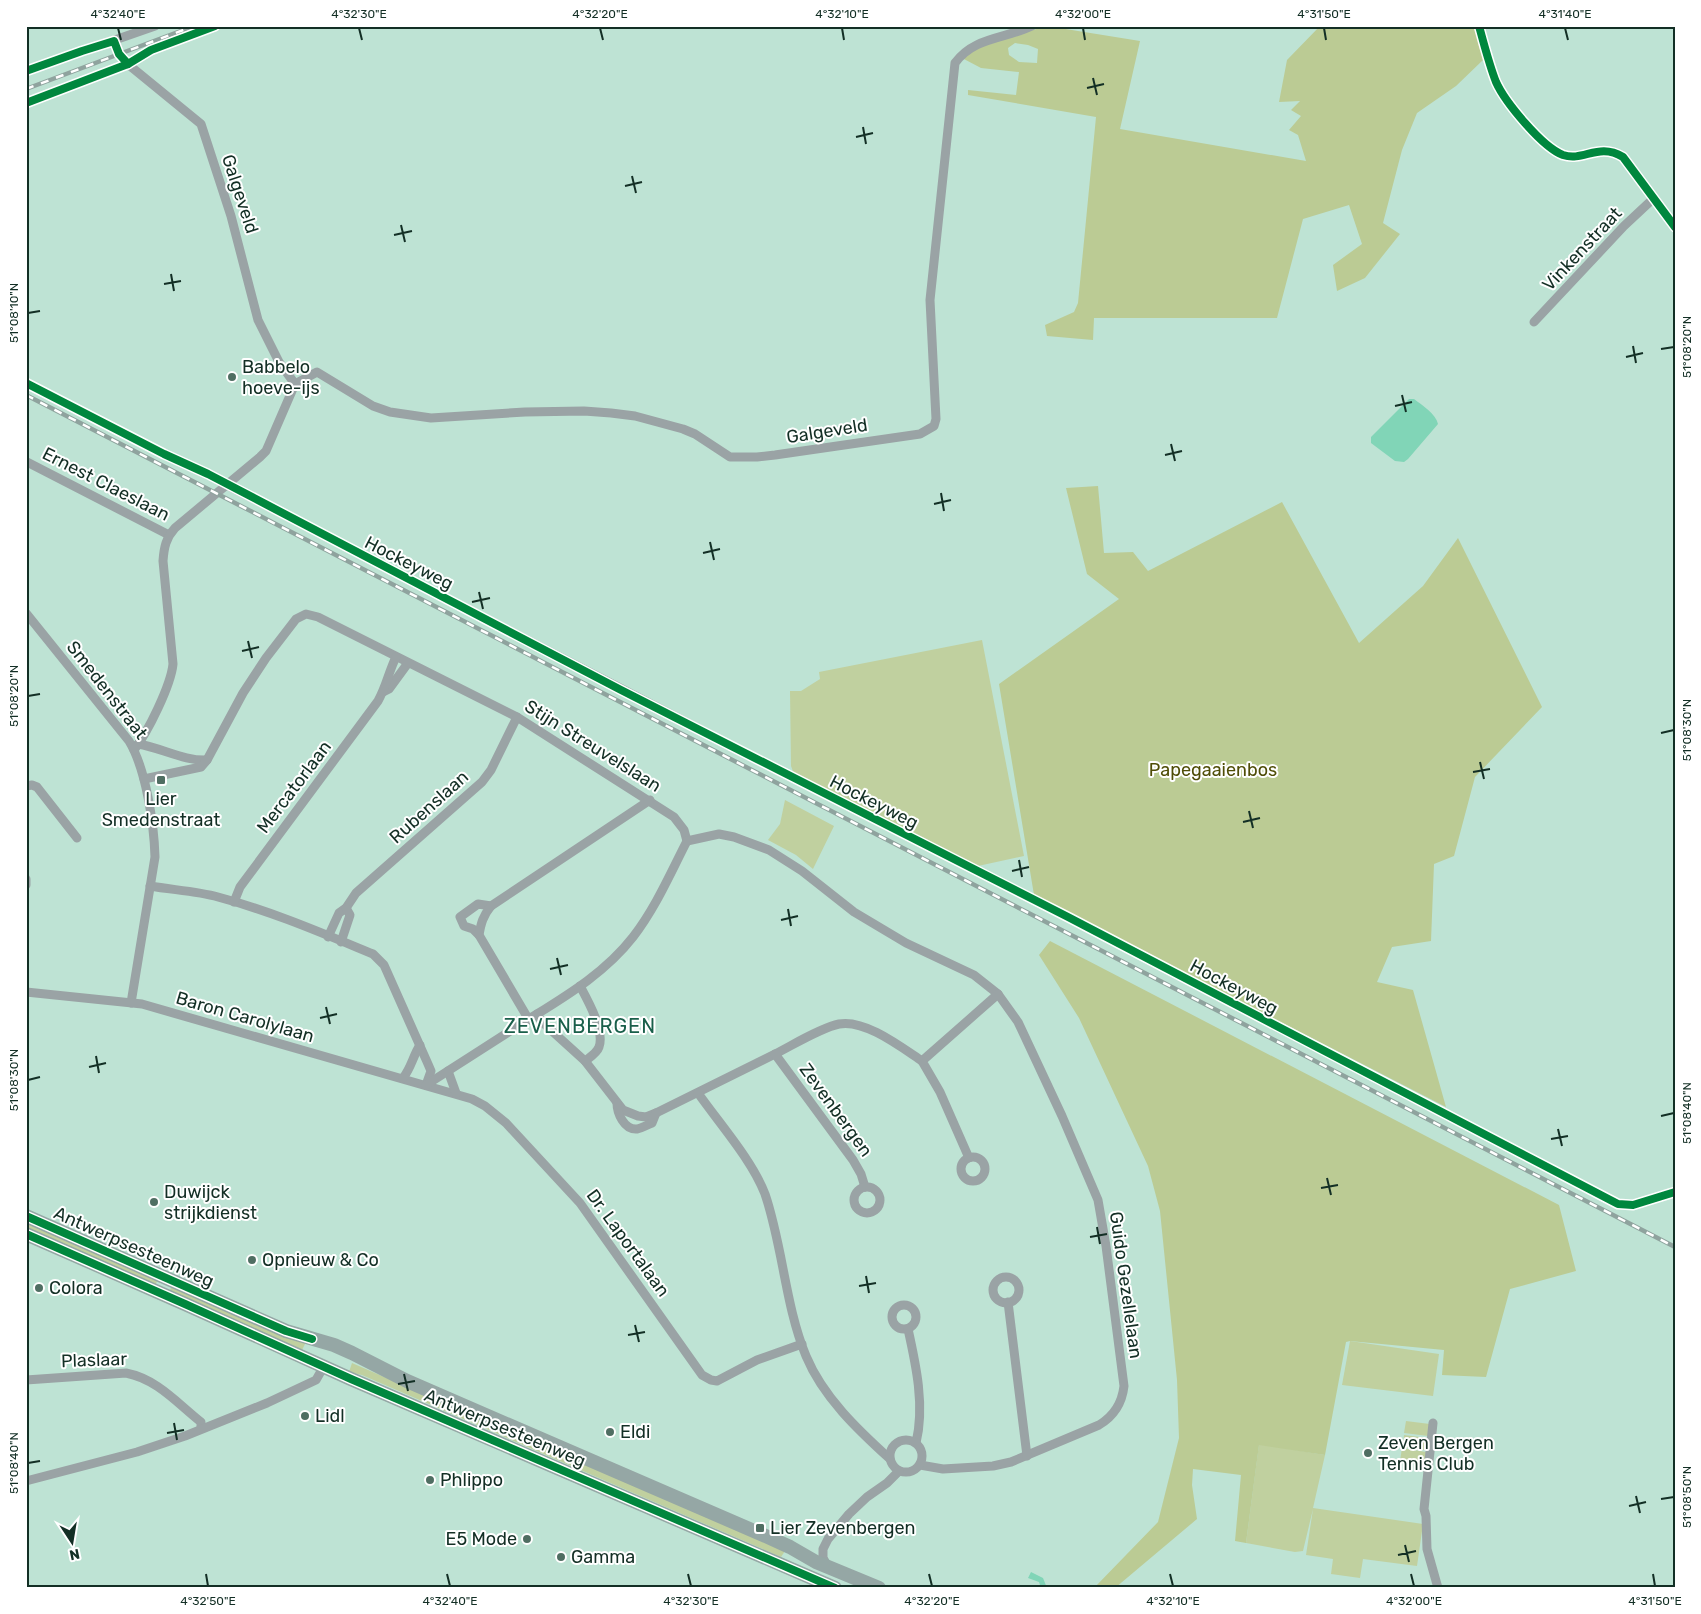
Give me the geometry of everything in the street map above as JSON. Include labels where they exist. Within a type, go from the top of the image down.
[{"type":"main road","name":"Antwerpsesteenweg","points":[[26,1216],[286,1331],[334,1345],[407,1381],[790,1547],[828,1567],[878,1588]]},
{"type":"main road","name":"Antwerpsesteenweg","points":[[26,1234],[341,1374],[835,1588]]},
{"type":"main road","points":[[165,1295],[163,1288],[165,1283],[173,1281]]},
{"type":"main road","points":[[341,1374],[336,1367],[335,1360],[340,1355],[352,1353]]},
{"type":"street","points":[[26,71],[82,50],[114,42],[155,26]]},
{"type":"street","name":"Galgeveld","points":[[114,42],[124,61],[200,124],[231,216],[258,320],[279,362],[295,384],[317,372],[381,410],[431,418],[497,413],[584,411],[635,416],[695,434],[730,457],[757,458],[920,434],[934,426],[936,419],[930,300],[955,63],[962,53],[976,44],[1032,26]]},
{"type":"street","points":[[1479,26],[1496,82],[1512,107],[1538,137],[1564,155],[1579,156],[1604,150],[1615,152],[1623,157],[1675,227]]},
{"type":"street","name":"Vinkenstraat","points":[[1534,322],[1624,226],[1654,198]]},
{"type":"street","points":[[227,485],[266,450],[295,384]]},
{"type":"street","name":"Ernest Claeslaan","points":[[27,462],[169,535]]},
{"type":"street","name":"Ernest Claeslaan","points":[[136,747],[172,675],[171,636],[163,560],[165,543],[175,528],[227,485]]},
{"type":"street","name":"Hockeyweg","points":[[227,485],[711,735]]},
{"type":"street","name":"Smedenstraat","points":[[26,613],[136,747],[144,779],[155,857],[130,1003]]},
{"type":"street","name":"Stijn Streuvelslaan","points":[[207,760],[243,693],[266,658],[296,619],[306,614],[318,617],[517,717],[674,817],[684,830],[687,841]]},
{"type":"street","name":"Mercatorlaan","points":[[383,692],[396,657]]},
{"type":"street","name":"Mercatorlaan","points":[[234,902],[240,887],[383,692],[389,689],[408,663]]},
{"type":"street","name":"Rubenslaan","points":[[328,937],[339,914],[346,908],[356,893],[482,782],[491,770],[517,717]]},
{"type":"street","points":[[136,747],[166,751],[196,760],[207,760]]},
{"type":"street","points":[[144,779],[201,767],[207,760]]},
{"type":"street","name":"Hockeyweg","points":[[783,772],[1068,917],[1618,1204],[1632,1205],[1675,1192]]},
{"type":"street","points":[[26,786],[32,785],[37,787],[78,838]]},
{"type":"street","points":[[479,935],[481,922],[491,906],[650,800]]},
{"type":"street","points":[[426,1085],[580,986],[607,965],[637,931],[659,898],[687,841],[719,834],[734,837],[769,850],[802,872],[854,912],[906,943],[974,976],[998,994],[922,1061]]},
{"type":"street","points":[[26,880],[26,885]]},
{"type":"street","points":[[150,886],[216,896],[373,954],[380,960],[420,1045],[430,1071],[426,1085]]},
{"type":"street","name":"Zevenbergen","points":[[491,906],[478,904],[460,916],[464,926],[473,929],[479,935],[533,1017],[542,1022],[585,1061],[617,1103],[628,1113],[646,1117],[656,1113],[826,1029],[837,1024],[849,1023],[866,1027],[922,1061],[940,1092],[969,1158]]},
{"type":"street","points":[[341,942],[350,915],[346,908]]},
{"type":"street","points":[[580,986],[594,1014],[601,1036],[597,1051],[585,1061]]},
{"type":"street","name":"Baron Carolylaan","points":[[26,992],[142,1004],[426,1085]]},
{"type":"street","name":"Guido Gezellelaan","points":[[822,1549],[849,1514],[867,1497],[888,1483],[899,1471],[911,1471],[920,1465],[943,1469],[971,1468],[1011,1462],[1107,1421],[1119,1406],[1123,1396],[1124,1386],[1106,1246],[1098,1200],[1018,1022],[998,994]]},
{"type":"street","points":[[403,1078],[408,1072],[420,1045]]},
{"type":"street","name":"Zevenbergen","points":[[775,1054],[853,1160],[861,1174],[865,1187]]},
{"type":"street","points":[[448,1071],[456,1093]]},
{"type":"street","name":"Dr. Laportalaan","points":[[426,1085],[456,1093],[485,1106],[498,1115],[580,1202],[702,1375],[706,1378],[717,1381],[726,1378],[756,1360],[802,1344]]},
{"type":"street","points":[[698,1093],[753,1170],[764,1192],[802,1344],[814,1372],[826,1390],[899,1471]]},
{"type":"street","name":"Zevenbergen","points":[[617,1103],[617,1110],[621,1118],[628,1127],[634,1129],[652,1122],[656,1113]]},
{"type":"street","points":[[1008,1302],[1027,1456]]},
{"type":"street","points":[[908,1329],[916,1367],[920,1426],[916,1443]]},
{"type":"street","points":[[26,1481],[137,1452],[185,1436],[267,1403],[316,1380],[324,1366]]},
{"type":"street","name":"Plaslaar","points":[[26,1380],[126,1372],[137,1375],[155,1384],[201,1422],[201,1428]]},
{"type":"street","points":[[1433,1423],[1424,1510],[1426,1516],[1427,1550],[1438,1588]]},
{"type":"street","points":[[890,1459],[891,1450],[896,1444],[908,1440],[916,1443],[920,1448],[922,1455],[920,1465]]},
{"type":"street","points":[[805,1556],[822,1549],[823,1558],[828,1567]]},
{"type":"shaded area","points":[[1409,399],[1414,399],[1428,410],[1435,417],[1438,424],[1408,459],[1404,462],[1395,461],[1371,443],[1371,437]]},
{"type":"shaded area","points":[[982,640],[1024,856],[978,866],[843,796],[842,799],[794,774],[791,766],[790,691],[801,691],[820,679],[819,672]]},
{"type":"shaded area","points":[[785,800],[834,826],[813,869],[796,855],[768,840],[780,824]]},
{"type":"shaded area","points":[[26,1221],[158,1279],[155,1286],[26,1229]]},
{"type":"shaded area","points":[[172,1286],[306,1342],[302,1350],[169,1292]]},
{"type":"shaded area","points":[[1350,1341],[1439,1354],[1433,1396],[1342,1385]]},
{"type":"shaded area","points":[[352,1363],[785,1551],[781,1557],[362,1375],[349,1372]]},
{"type":"shaded area","points":[[1406,1421],[1430,1424],[1428,1436],[1404,1433]]},
{"type":"shaded area","points":[[1404,1435],[1428,1438],[1426,1450],[1403,1447]]},
{"type":"shaded area","points":[[1259,1444],[1325,1455],[1313,1508],[1423,1524],[1417,1566],[1363,1559],[1360,1578],[1331,1574],[1333,1559],[1306,1555],[1313,1509],[1303,1551],[1295,1552],[1246,1543]]},
{"type":"shaded area","points":[[1402,1448],[1426,1452],[1424,1464],[1400,1461]]},
{"type":"shaded area","points":[[1031,1572],[1043,1578],[1047,1588],[1041,1588],[1039,1582],[1028,1578]]},
{"type":"green space","points":[[1047,26],[1140,41],[1120,129],[1306,161],[1298,135],[1289,130],[1301,116],[1291,110],[1300,101],[1279,102],[1287,60],[1320,26],[1475,26],[1483,60],[1456,86],[1417,113],[1402,150],[1383,223],[1400,234],[1365,278],[1337,291],[1333,265],[1362,244],[1349,205],[1303,219],[1277,318],[1094,318],[1093,340],[1047,336],[1045,325],[1074,312],[1078,303],[1096,117],[968,95],[968,90],[1016,95],[1019,72],[981,68],[962,58],[984,44]],"holes":[[[1015,43],[1038,49],[1037,63],[1019,62],[1009,55],[1008,48]]]},
{"type":"green space","name":"Papegaaienbos","points":[[1098,486],[1104,553],[1133,552],[1148,571],[1282,502],[1359,643],[1423,586],[1458,538],[1542,707],[1475,777],[1454,856],[1434,864],[1431,941],[1392,947],[1377,982],[1413,990],[1446,1107],[1034,895],[999,684],[1119,599],[1087,574],[1066,488]]},
{"type":"green space","points":[[1050,941],[1559,1205],[1576,1271],[1510,1289],[1486,1377],[1442,1375],[1444,1350],[1346,1342],[1325,1455],[1259,1445],[1246,1543],[1235,1541],[1241,1475],[1193,1469],[1192,1485],[1197,1519],[1115,1588],[1094,1588],[1158,1522],[1179,1438],[1177,1380],[1160,1211],[1148,1166],[1079,1018],[1039,955]]},
{"type":"railway","points":[[26,89],[194,26]]},
{"type":"railway","points":[[26,395],[1675,1247]]},
{"type":"cycle path","points":[[26,103],[128,64],[151,50],[215,26]]},
{"type":"cycle path","points":[[1479,26],[1496,82],[1507,101],[1535,134],[1563,155],[1578,156],[1606,151],[1623,157],[1675,227]]},
{"type":"cycle path","points":[[26,71],[114,41],[119,54],[128,64]]},
{"type":"cycle path","points":[[26,383],[164,454],[208,474],[621,690],[1068,917],[1618,1204],[1633,1205],[1675,1192]]},
{"type":"cycle path","points":[[26,1216],[286,1331],[312,1339]]},
{"type":"cycle path","points":[[26,1234],[351,1379],[835,1588]]},
{"type":"place","name":"Babbelo hoeve-ijs","points":[[232,377]]},
{"type":"place","name":"Lier Smedenstraat","points":[[161,780]]},
{"type":"place","name":"Duwijck strijkdienst","points":[[154,1202]]},
{"type":"place","name":"Opnieuw & Co","points":[[252,1260]]},
{"type":"place","name":"Colora","points":[[39,1288]]},
{"type":"place","name":"Lidl","points":[[305,1416]]},
{"type":"place","name":"Eldi","points":[[610,1432]]},
{"type":"place","name":"Zeven Bergen Tennis Club","points":[[1368,1453]]},
{"type":"place","name":"Phlippo","points":[[430,1480]]},
{"type":"place","name":"Lier Zevenbergen","points":[[760,1528]]},
{"type":"place","name":"E5 Mode","points":[[527,1539]]},
{"type":"place","name":"Gamma","points":[[561,1557]]},
{"type":"district","name":"ZEVENBERGEN","points":[[580,1026]]}]
